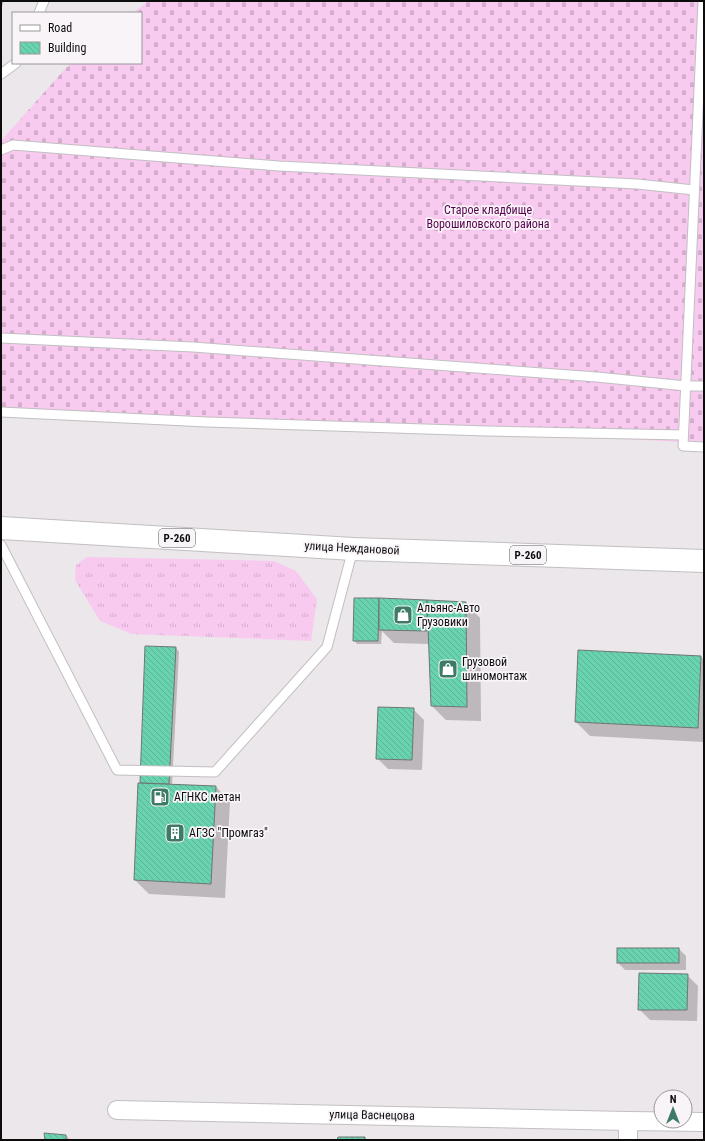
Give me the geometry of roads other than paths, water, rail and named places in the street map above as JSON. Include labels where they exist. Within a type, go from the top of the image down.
[{"type":"highway","name":"улица Неждановой","points":[[1,528],[353,549],[704,561]]},
{"type":"street","name":"улица Васнецова","points":[[117,1110],[704,1122]]},
{"type":"street","points":[[628,1120],[628,1140]]},
{"type":"lane","points":[[39,12],[44,1]]},
{"type":"lane","points":[[702,1],[683,446],[704,447]]},
{"type":"lane","points":[[1,74],[15,64]]},
{"type":"lane","points":[[1,150],[13,145],[279,166],[636,184],[694,190]]},
{"type":"lane","points":[[1,338],[193,347],[597,377],[686,386],[704,386]]},
{"type":"lane","points":[[1,412],[214,422],[684,435]]},
{"type":"lane","points":[[1,545],[117,770],[216,772],[327,647],[353,549]]},
{"type":"place","name":"Альянс-Авто Грузовики","points":[[403,615]]},
{"type":"place","name":"Грузовой шиномонтаж","points":[[448,669]]},
{"type":"place","name":"АГНКС метан","points":[[160,797]]},
{"type":"place","name":"АГЗС \"Промгаз\"","points":[[175,833]]},
{"type":"park label","name":"Старое кладбище Ворошиловского района","points":[[488,217]]}]
